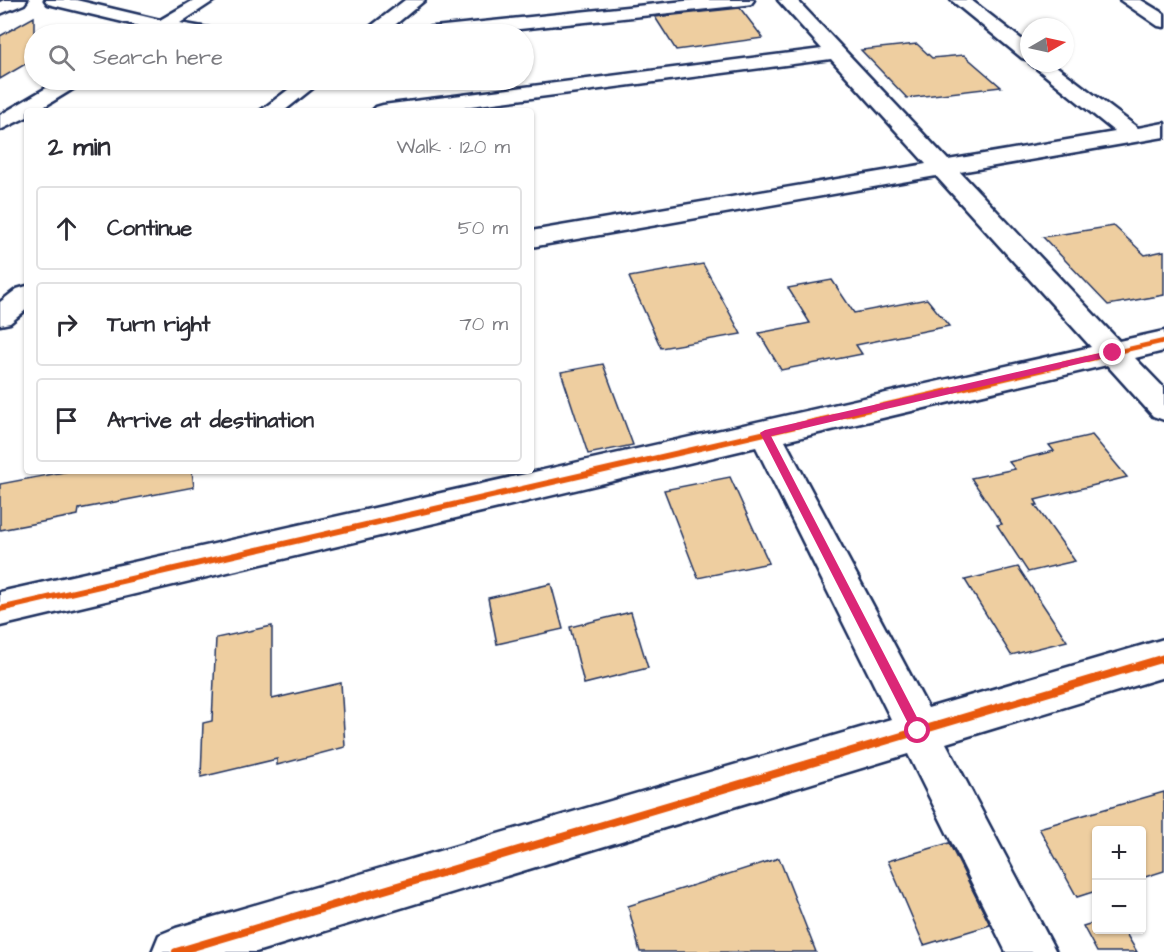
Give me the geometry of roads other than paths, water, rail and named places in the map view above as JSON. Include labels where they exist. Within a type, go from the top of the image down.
[{"type":"street","points":[[0,9],[18,0]]},
{"type":"street","points":[[54,0],[136,24]]},
{"type":"street","points":[[166,24],[206,0]]},
{"type":"street","points":[[386,24],[416,0]]},
{"type":"street","points":[[518,24],[745,0]]},
{"type":"street","points":[[787,0],[1164,408]]},
{"type":"street","points":[[960,0],[1020,47]]},
{"type":"street","points":[[1129,0],[1164,22]]},
{"type":"street","points":[[407,108],[836,53]]},
{"type":"street","points":[[1052,72],[1133,135]]},
{"type":"street","points":[[27,108],[57,90]]},
{"type":"street","points":[[275,108],[299,90]]},
{"type":"street","points":[[0,124],[24,110]]},
{"type":"street","points":[[534,238],[1164,130]]},
{"type":"street","points":[[0,316],[24,297]]},
{"type":"street","points":[[0,330],[24,326]]},
{"type":"street","points":[[0,609],[1164,341]]},
{"type":"street","points":[[765,433],[1032,952]]},
{"type":"street","points":[[176,952],[1164,658]]}]
